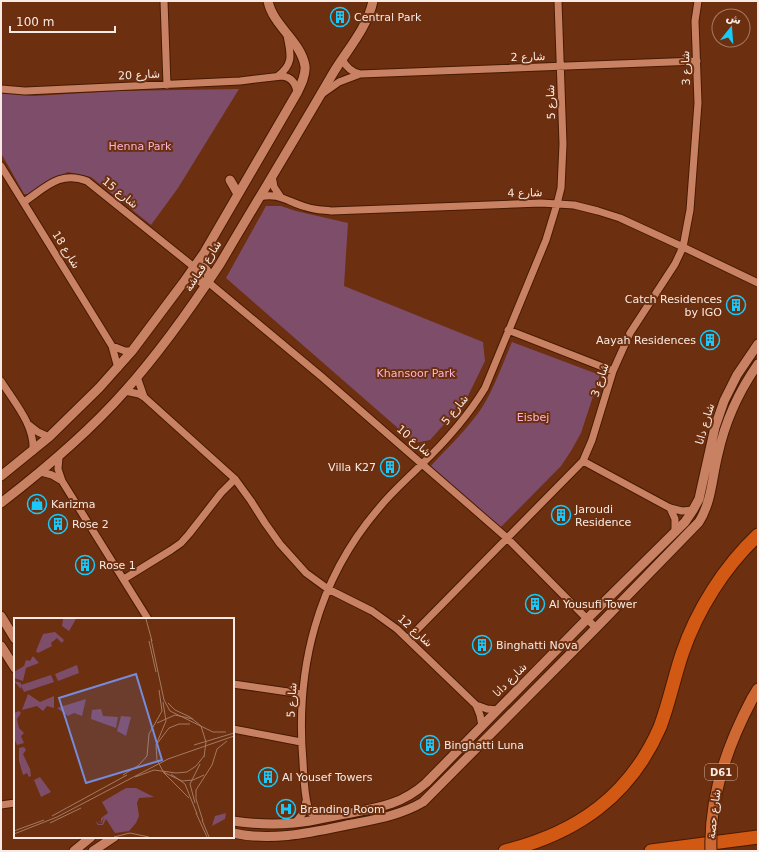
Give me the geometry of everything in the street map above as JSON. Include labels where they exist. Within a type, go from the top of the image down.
[{"type":"highway","points":[[505,851],[540,841],[574,825],[605,803],[631,775],[652,743],[660,726],[676,671],[689,636],[708,599],[731,565],[758,535]]},
{"type":"highway","points":[[731,565],[758,543]]},
{"type":"highway","points":[[651,851],[758,837]]},
{"type":"main road","name":"شارع حصة","points":[[711,851],[713,813],[718,783],[729,747],[738,726],[756,693]]},
{"type":"street","points":[[164,1],[167,84]]},
{"type":"street","name":"شارع قماشة","points":[[1,476],[49,437],[99,388],[132,351],[194,267],[297,93],[304,76],[305,67],[298,49],[271,13],[268,1]]},
{"type":"street","name":"شارع قماشة","points":[[1,503],[59,457],[93,425],[125,392],[160,349],[208,282],[342,59],[368,19],[373,1]]},
{"type":"street","name":"شارع 5","points":[[295,823],[303,814],[306,801],[301,742],[302,694],[311,638],[328,589],[342,561],[366,524],[393,492],[451,433],[477,401],[491,374],[546,240],[561,188],[563,158],[558,1]]},
{"type":"street","name":"شارع 3","points":[[408,639],[583,461],[592,440],[614,371],[630,333],[675,264],[684,247],[690,210],[698,103],[695,21],[698,1]]},
{"type":"street","points":[[278,76],[283,72],[290,61],[291,54],[287,34]]},
{"type":"street","points":[[342,59],[347,67],[355,73],[360,74]]},
{"type":"street","name":"شارع 2","points":[[321,95],[339,82],[360,74],[697,62]]},
{"type":"street","points":[[278,76],[285,76],[291,79],[297,88],[297,93]]},
{"type":"street","name":"شارع 20","points":[[1,89],[25,91],[240,81],[278,76]]},
{"type":"street","name":"شارع 18","points":[[1,166],[112,346],[118,368]]},
{"type":"street","points":[[272,176],[274,187],[280,196]]},
{"type":"street","name":"شارع 15","points":[[24,202],[60,179],[69,177],[87,181],[194,267]]},
{"type":"street","points":[[230,180],[238,194]]},
{"type":"street","name":"شارع 4","points":[[260,197],[270,195],[280,196],[306,208],[331,211],[541,203],[574,206],[620,218],[758,283]]},
{"type":"street","points":[[194,267],[200,266],[205,268],[209,276],[208,282]]},
{"type":"street","name":"شارع 10","points":[[208,282],[291,350],[423,463],[507,538],[588,618],[596,628]]},
{"type":"street","points":[[508,330],[614,371]]},
{"type":"street","name":"شارع دانا","points":[[234,821],[274,825],[295,823],[378,808],[404,799],[416,792],[426,783],[588,618],[685,522],[694,510],[699,499],[715,427],[724,400],[737,375],[758,344]]},
{"type":"street","points":[[112,346],[125,351],[132,351]]},
{"type":"street","name":"شارع دانا","points":[[234,833],[261,836],[287,836],[312,832],[390,816],[410,810],[422,802],[596,628],[693,528],[704,514],[710,497],[718,454],[726,428],[741,392],[758,364]]},
{"type":"street","points":[[137,377],[144,398]]},
{"type":"street","points":[[1,381],[28,425],[33,438],[33,451]]},
{"type":"street","points":[[125,392],[139,394],[144,398]]},
{"type":"street","name":"شارع 12","points":[[144,398],[235,479],[280,544],[306,573],[328,589],[372,611],[397,629],[476,705],[482,726]]},
{"type":"street","points":[[28,425],[49,437]]},
{"type":"street","points":[[59,457],[58,469],[62,481],[147,618]]},
{"type":"street","points":[[583,461],[670,508],[682,511],[694,510]]},
{"type":"street","points":[[41,472],[52,475],[62,481]]},
{"type":"street","points":[[124,579],[181,543],[221,493],[235,479]]},
{"type":"street","points":[[670,508],[675,519],[675,531]]},
{"type":"street","points":[[1,616],[14,637]]},
{"type":"street","points":[[1,646],[14,666]]},
{"type":"street","points":[[234,684],[302,694]]},
{"type":"street","points":[[476,705],[487,709],[498,710]]},
{"type":"street","points":[[234,729],[301,742]]},
{"type":"street","points":[[306,801],[311,813],[322,818]]},
{"type":"street","points":[[1,805],[14,802]]},
{"type":"street","points":[[74,851],[90,838]]},
{"type":"street","points":[[93,851],[112,838]]},
{"type":"green space","name":"Henna Park","points":[[239,89],[178,188],[151,225],[91,177],[68,172],[51,180],[31,194],[24,194],[1,153],[1,93],[34,96],[117,91]]},
{"type":"green space","name":"Khansoor Park","points":[[266,206],[281,206],[348,223],[344,286],[483,342],[485,361],[466,400],[430,440],[415,443],[226,278]]},
{"type":"green space","name":"Eisbej","points":[[512,342],[600,375],[581,433],[571,451],[561,466],[497,531],[429,468],[464,430],[483,406]]},
{"type":"place","name":"Central Park","points":[[340,17]]},
{"type":"place","name":"Catch Residences by IGO","points":[[736,305]]},
{"type":"place","name":"Aayah Residences","points":[[710,340]]},
{"type":"place","name":"Villa K27","points":[[390,467]]},
{"type":"place","name":"Karizma","points":[[37,504]]},
{"type":"place","name":"Jaroudi Residence","points":[[561,515]]},
{"type":"place","name":"Rose 2","points":[[58,524]]},
{"type":"place","name":"Rose 1","points":[[85,565]]},
{"type":"place","name":"Al Yousufi Tower","points":[[535,604]]},
{"type":"place","name":"Binghatti Nova","points":[[482,645]]},
{"type":"place","name":"Binghatti Luna","points":[[430,745]]},
{"type":"place","name":"Al Yousef Towers","points":[[268,777]]},
{"type":"place","name":"Branding Room","points":[[286,809]]}]
